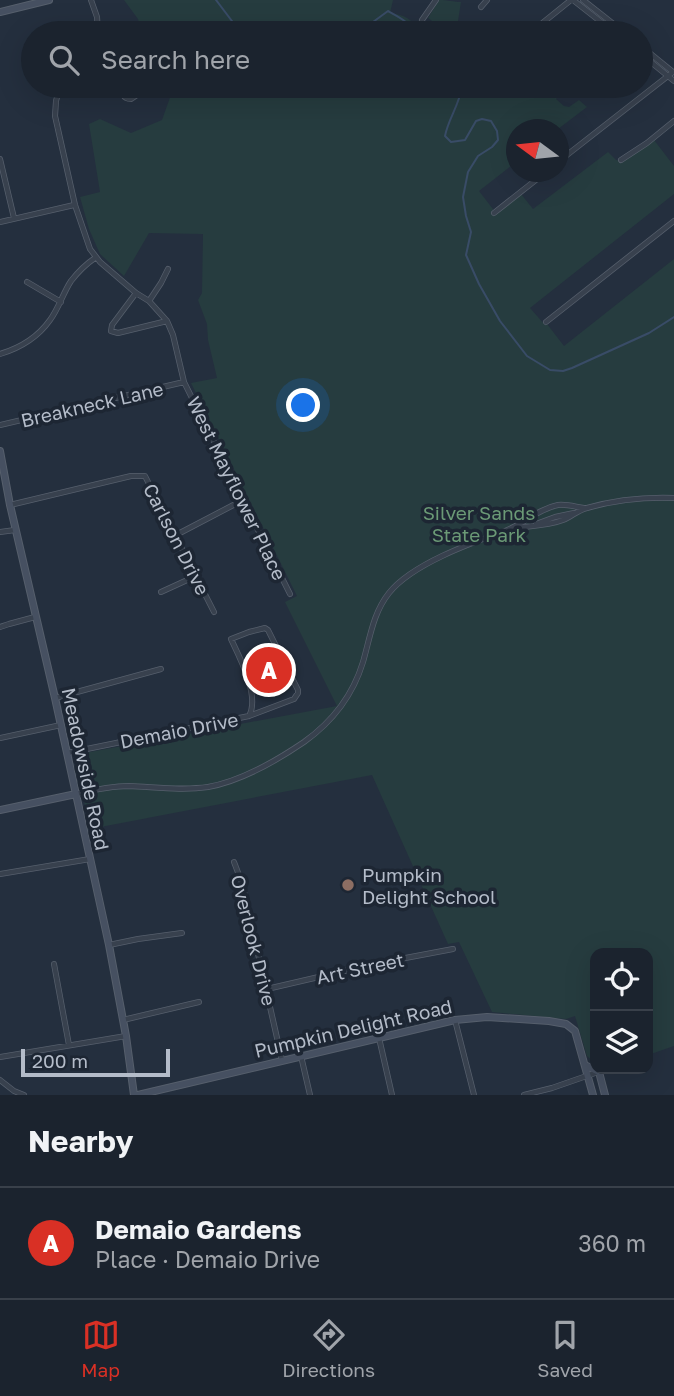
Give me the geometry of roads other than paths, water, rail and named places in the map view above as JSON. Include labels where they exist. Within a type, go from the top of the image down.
[{"type":"street","points":[[0,12],[49,0]]},
{"type":"street","points":[[91,0],[97,21]]},
{"type":"street","points":[[422,20],[436,0]]},
{"type":"street","points":[[481,7],[487,0]]},
{"type":"street","points":[[545,21],[572,0],[598,21]]},
{"type":"street","points":[[583,0],[610,21]]},
{"type":"street","points":[[653,55],[674,72],[653,88]]},
{"type":"street","points":[[653,64],[674,81]]},
{"type":"street","points":[[57,98],[55,116],[75,205],[90,249],[95,258],[149,302],[167,321]]},
{"type":"street","points":[[569,153],[640,98]]},
{"type":"street","points":[[621,160],[674,121]]},
{"type":"street","points":[[0,159],[14,218]]},
{"type":"street","points":[[494,213],[533,182]]},
{"type":"street","points":[[0,222],[75,205]]},
{"type":"street","points":[[546,322],[674,221]]},
{"type":"street","points":[[0,354],[16,348],[40,332],[51,320],[71,281],[95,258]]},
{"type":"street","points":[[149,302],[168,269]]},
{"type":"street","points":[[27,282],[61,302]]},
{"type":"street","points":[[136,293],[112,325],[111,331],[118,332],[167,321]]},
{"type":"street","name":"West Mayflower Place","points":[[167,321],[184,382],[290,594]]},
{"type":"street","name":"Breakneck Lane","points":[[0,425],[184,382]]},
{"type":"street","name":"Meadowside Road","points":[[0,451],[15,530],[109,946],[136,1095]]},
{"type":"street","name":"Carlson Drive","points":[[10,505],[131,476],[145,476],[214,612]]},
{"type":"street","points":[[0,810],[118,786],[179,789],[209,787],[240,777],[284,755],[306,740],[323,726],[345,701],[357,680],[376,616],[388,594],[414,571],[480,540],[513,528],[543,510],[556,506],[584,508],[636,499],[674,498]]},
{"type":"street","points":[[176,535],[243,500]]},
{"type":"street","points":[[513,528],[535,525],[584,508]]},
{"type":"street","points":[[0,532],[15,530]]},
{"type":"street","points":[[160,592],[197,576]]},
{"type":"street","points":[[0,628],[36,617]]},
{"type":"street","name":"Demaio Drive","points":[[67,753],[249,716],[294,699],[298,693],[265,628],[231,639],[244,665],[253,710],[249,716]]},
{"type":"street","points":[[55,698],[161,669]]},
{"type":"street","points":[[0,738],[61,725]]},
{"type":"street","points":[[0,874],[90,859]]},
{"type":"street","name":"Overlook Drive","points":[[234,862],[242,883],[282,1060]]},
{"type":"street","points":[[109,946],[183,933]]},
{"type":"street","name":"Art Street","points":[[267,989],[453,949]]},
{"type":"street","points":[[54,964],[69,1045]]},
{"type":"street","points":[[123,1020],[200,1002]]},
{"type":"street","name":"Pumpkin Delight Road","points":[[136,1095],[455,1020],[487,1017],[566,1024],[575,1031],[585,1065]]},
{"type":"street","points":[[455,1020],[474,1095]]},
{"type":"street","points":[[0,1058],[126,1036]]},
{"type":"street","points":[[379,1038],[392,1095]]},
{"type":"street","points":[[300,1056],[310,1095]]},
{"type":"street","points":[[585,1065],[590,1068]]},
{"type":"street","points":[[585,1065],[593,1095]]},
{"type":"street","points":[[524,1095],[591,1074]]},
{"type":"street","points":[[599,1074],[605,1095]]},
{"type":"street","points":[[0,1080],[16,1093],[24,1095]]},
{"type":"waterway","points":[[216,0],[232,21]]},
{"type":"waterway","points":[[374,21],[388,11],[404,21]]},
{"type":"waterway","points":[[459,98],[445,136],[451,142],[465,140],[476,121],[482,119],[491,121],[497,131],[498,140],[478,156],[468,172],[463,197],[471,232],[466,255],[500,321],[527,356],[550,370],[563,371],[649,333],[674,317]]},
{"type":"place","name":"Demaio Gardens","points":[[269,670]]},
{"type":"place","name":"Pumpkin Delight School","points":[[348,885]]},
{"type":"park label","name":"Silver Sands State Park","points":[[479,523]]}]
